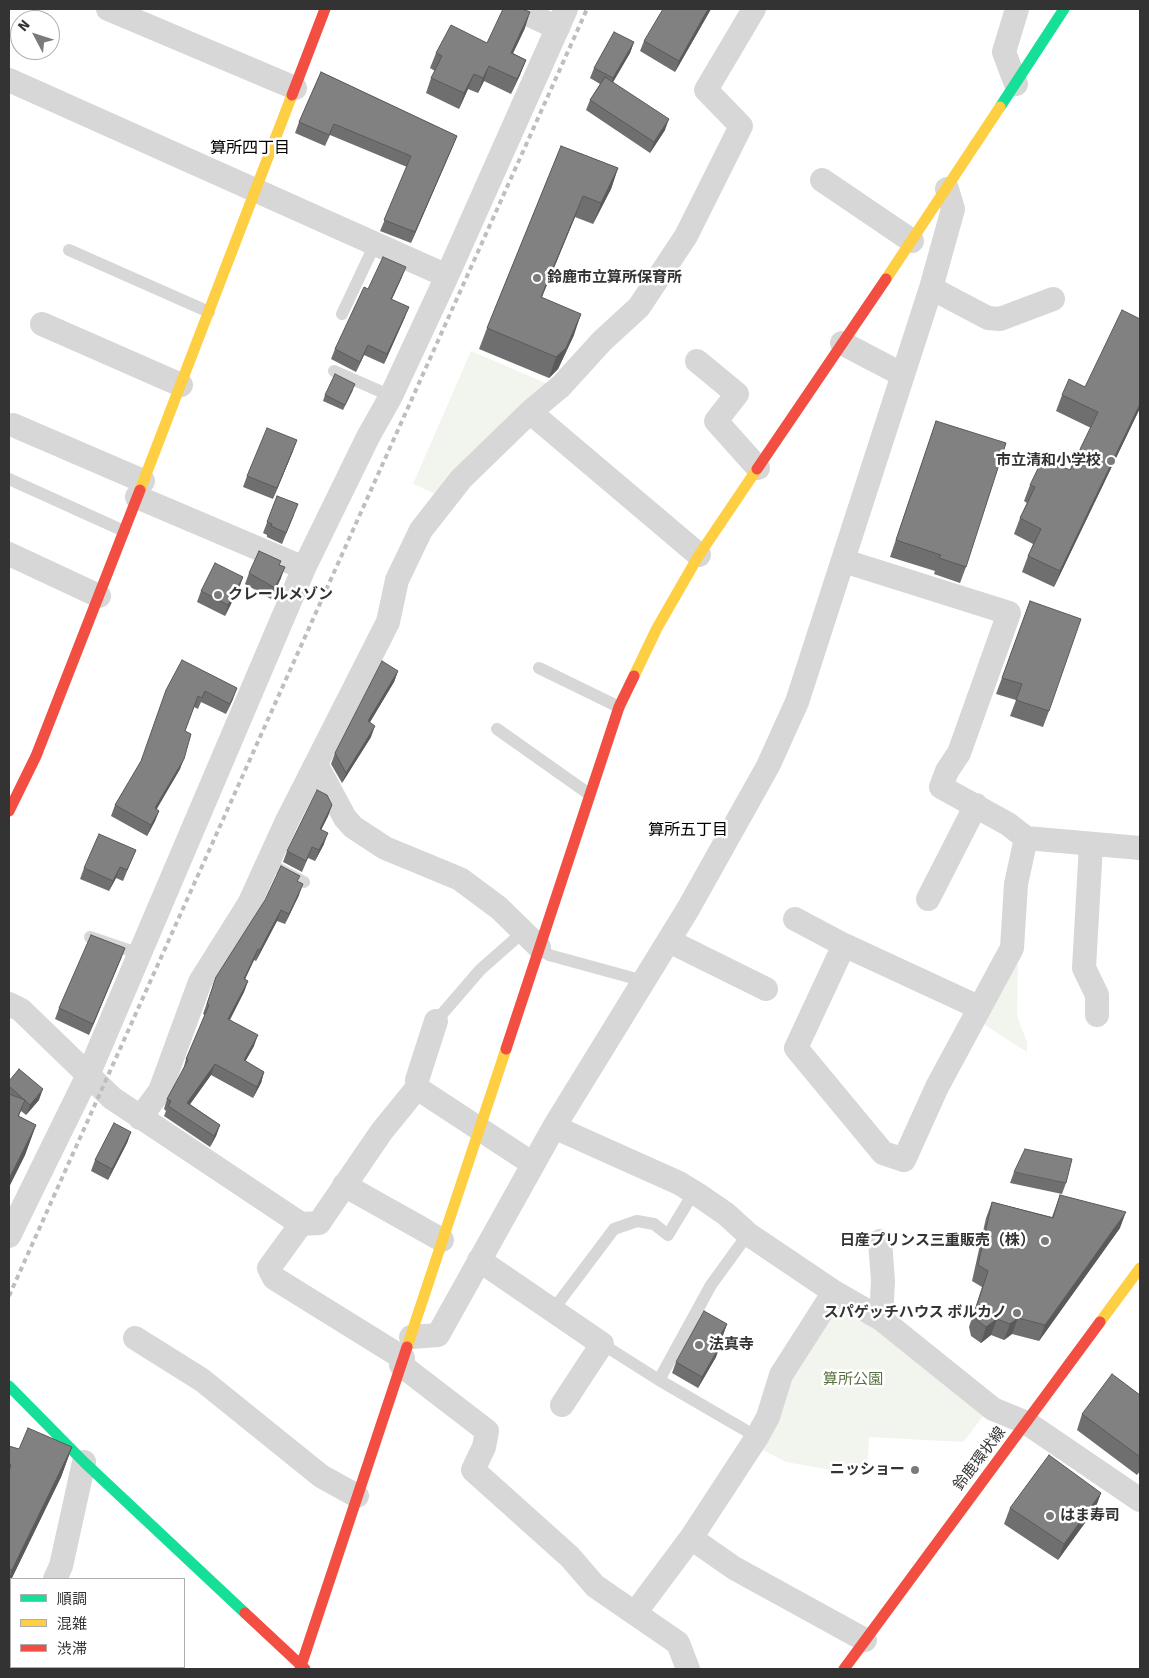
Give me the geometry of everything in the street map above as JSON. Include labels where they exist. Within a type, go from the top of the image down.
[{"type":"street","points":[[108,9],[149,17],[295,88]]},
{"type":"street","points":[[9,811],[36,756],[325,9]]},
{"type":"street","points":[[9,1236],[88,1075],[304,568],[368,437],[391,396],[447,276],[562,18],[517,9]]},
{"type":"street","points":[[140,1118],[160,1091],[200,982],[249,904],[316,764],[388,622],[397,580],[421,530],[461,479],[530,412],[561,386],[602,341],[639,307],[686,236],[741,126],[706,90],[754,9]]},
{"type":"street","points":[[1016,84],[1004,52],[1017,9]]},
{"type":"street","points":[[9,1386],[84,1462],[302,1668],[357,1496],[516,1022],[531,940],[590,794],[619,707],[657,628],[699,555],[947,189],[1064,9]]},
{"type":"street","points":[[9,80],[255,192],[447,276]]},
{"type":"street","points":[[822,180],[912,241]]},
{"type":"street","points":[[405,1353],[438,1335],[554,1127],[668,941],[768,766],[796,702],[844,561],[931,288],[953,209],[947,189]]},
{"type":"street","points":[[931,288],[988,318],[1000,319],[1053,299]]},
{"type":"street","points":[[42,324],[181,385]]},
{"type":"street","points":[[842,342],[903,375]]},
{"type":"street","points":[[697,361],[737,394],[716,421],[758,468]]},
{"type":"street","points":[[530,412],[699,555]]},
{"type":"street","points":[[13,426],[304,568]]},
{"type":"street","points":[[9,554],[99,596]]},
{"type":"street","points":[[844,561],[1009,613],[959,753],[947,771],[941,787],[1008,824],[1026,838],[1140,848]]},
{"type":"street","points":[[316,764],[345,818],[353,827],[385,848],[460,879],[498,908],[531,940]]},
{"type":"street","points":[[928,899],[976,805]]},
{"type":"street","points":[[844,945],[796,1048],[883,1152],[904,1160],[937,1087],[978,1007],[1012,948],[1016,884],[1026,838]]},
{"type":"street","points":[[1091,845],[1084,968],[1097,994],[1097,1016]]},
{"type":"street","points":[[795,919],[844,945],[978,1007]]},
{"type":"street","points":[[668,941],[766,989]]},
{"type":"street","points":[[9,1004],[21,1010],[102,1089],[140,1118],[301,1224],[319,1222],[382,1132],[417,1088],[416,1080],[436,1021]]},
{"type":"street","points":[[417,1088],[533,1164]]},
{"type":"street","points":[[554,1127],[694,1192],[726,1214],[748,1234],[834,1292],[881,1319],[993,1409],[1027,1423],[1140,1500]]},
{"type":"street","points":[[344,1186],[442,1240]]},
{"type":"street","points":[[301,1224],[269,1268],[274,1278],[405,1353],[487,1431],[484,1447],[473,1470],[570,1557],[595,1586],[678,1643],[688,1669]]},
{"type":"street","points":[[880,1241],[883,1281],[881,1319]]},
{"type":"street","points":[[479,1260],[602,1344],[562,1405]]},
{"type":"street","name":"鈴鹿環状線","points":[[844,1669],[1140,1268]]},
{"type":"street","points":[[635,1613],[687,1540],[691,1538],[757,1437],[768,1417],[781,1375],[834,1292]]},
{"type":"street","points":[[135,1338],[202,1380],[321,1476],[357,1496]]},
{"type":"street","points":[[55,1578],[61,1566],[84,1462]]},
{"type":"street","points":[[691,1538],[734,1568],[865,1640]]},
{"type":"lane","points":[[342,314],[375,244]]},
{"type":"lane","points":[[69,250],[209,312]]},
{"type":"lane","points":[[334,371],[391,396]]},
{"type":"lane","points":[[9,479],[124,531]]},
{"type":"lane","points":[[539,668],[619,707]]},
{"type":"lane","points":[[496,729],[590,794]]},
{"type":"lane","points":[[268,863],[304,882]]},
{"type":"lane","points":[[90,937],[140,954]]},
{"type":"lane","points":[[436,1021],[480,970],[531,940],[550,955],[644,981]]},
{"type":"lane","points":[[553,1310],[614,1229],[637,1221],[654,1224],[668,1235],[694,1192]]},
{"type":"lane","points":[[659,1380],[711,1285],[748,1234]]},
{"type":"lane","points":[[602,1344],[659,1380],[757,1437]]},
{"type":"green space","points":[[471,351],[550,385],[438,495],[413,484]]},
{"type":"green space","points":[[1018,957],[1017,1016],[1027,1042],[1027,1052],[982,1023]]},
{"type":"green space","name":"算所公園","points":[[842,1300],[984,1415],[963,1442],[869,1437],[867,1476],[786,1462],[763,1450],[786,1376]]},
{"type":"building","points":[[503,9],[522,9],[530,12],[511,53],[526,60],[517,79],[489,66],[483,78],[474,74],[464,93],[431,78],[442,56],[436,53],[451,25],[487,43]]},
{"type":"building","points":[[663,9],[708,9],[679,61],[644,41]]},
{"type":"building","points":[[614,32],[634,42],[613,78],[594,68]]},
{"type":"building","points":[[321,72],[457,136],[415,232],[384,220],[411,156],[334,124],[329,135],[299,122]]},
{"type":"building","points":[[605,77],[669,119],[654,142],[590,100]]},
{"type":"building","points":[[561,146],[618,168],[601,203],[583,196],[541,297],[581,314],[566,348],[556,357],[487,328]]},
{"type":"building","points":[[383,257],[406,267],[391,299],[409,307],[387,354],[368,345],[360,362],[335,349],[364,287],[368,289]]},
{"type":"building","points":[[1122,310],[1140,319],[1140,404],[1060,571],[1028,556],[1041,529],[1020,518],[1035,487],[1030,485],[1043,458],[1070,470],[1098,412],[1062,395],[1069,379],[1085,387]]},
{"type":"building","points":[[335,374],[355,384],[345,405],[325,395]]},
{"type":"building","points":[[936,421],[1006,443],[966,567],[939,558],[941,555],[896,540]]},
{"type":"building","points":[[267,428],[297,440],[277,488],[247,476]]},
{"type":"building","points":[[277,496],[298,504],[286,533],[267,522]]},
{"type":"building","points":[[259,551],[281,561],[279,565],[285,567],[275,588],[249,573]]},
{"type":"building","points":[[215,563],[243,577],[228,605],[201,591]]},
{"type":"building","points":[[1030,601],[1081,619],[1049,711],[1016,700],[1022,684],[1002,678]]},
{"type":"building","points":[[182,660],[237,688],[230,704],[205,691],[202,698],[198,696],[185,731],[191,734],[184,759],[155,808],[159,811],[151,825],[115,805],[141,761],[166,690]]},
{"type":"building","points":[[382,661],[398,671],[368,721],[375,726],[346,773],[335,753]]},
{"type":"building","points":[[317,790],[327,795],[332,805],[320,829],[328,833],[319,850],[312,847],[306,861],[287,851]]},
{"type":"building","points":[[99,834],[136,850],[127,870],[120,867],[113,881],[84,868]]},
{"type":"building","points":[[281,866],[300,876],[297,881],[303,884],[289,914],[281,910],[260,950],[258,949],[244,979],[248,981],[228,1019],[258,1035],[244,1060],[264,1072],[257,1087],[215,1064],[187,1103],[220,1125],[214,1136],[168,1106],[171,1101],[167,1099],[188,1060],[186,1059],[209,1005],[207,1004],[216,977],[265,900]]},
{"type":"building","points":[[91,935],[125,948],[93,1024],[59,1008]]},
{"type":"building","points":[[19,1069],[43,1089],[30,1105],[9,1086],[9,1081]]},
{"type":"building","points":[[9,1094],[25,1100],[18,1116],[36,1125],[9,1179]]},
{"type":"building","points":[[114,1123],[131,1132],[112,1169],[95,1160]]},
{"type":"building","points":[[1025,1149],[1072,1159],[1066,1183],[1014,1172]]},
{"type":"building","points":[[1060,1195],[1126,1212],[1045,1325],[1018,1318],[1010,1324],[997,1319],[986,1327],[977,1320],[975,1311],[988,1271],[978,1265],[992,1202],[1053,1218]]},
{"type":"building","name":"法真寺","points":[[704,1311],[727,1324],[715,1344],[720,1346],[702,1377],[676,1362]]},
{"type":"building","points":[[1112,1374],[1140,1395],[1140,1457],[1082,1414]]},
{"type":"building","points":[[28,1428],[72,1447],[12,1570],[9,1569],[9,1471],[11,1465],[9,1464],[9,1446],[19,1449]]},
{"type":"building","name":"はま寿司","points":[[1049,1455],[1101,1493],[1064,1544],[1010,1508]]},
{"type":"railway","points":[[9,1296],[587,9]]},
{"type":"traffic: fast","points":[[1000,107],[1064,9]]},
{"type":"traffic: fast","points":[[9,1386],[84,1462],[245,1613]]},
{"type":"traffic: slow","points":[[140,490],[292,95]]},
{"type":"traffic: slow","points":[[886,279],[1000,107]]},
{"type":"traffic: slow","points":[[634,676],[657,628],[699,555],[757,469]]},
{"type":"traffic: slow","points":[[407,1347],[506,1049]]},
{"type":"traffic: slow","points":[[1100,1322],[1140,1268]]},
{"type":"traffic: jam","points":[[292,95],[325,9]]},
{"type":"traffic: jam","points":[[757,469],[886,279]]},
{"type":"traffic: jam","points":[[9,811],[36,756],[140,490]]},
{"type":"traffic: jam","points":[[506,1049],[619,707],[634,676]]},
{"type":"traffic: jam","points":[[844,1669],[1100,1322]]},
{"type":"traffic: jam","points":[[300,1669],[407,1347]]},
{"type":"traffic: jam","points":[[245,1613],[305,1669]]},
{"type":"place","name":"鈴鹿市立算所保育所","points":[[537,278]]},
{"type":"place","name":"市立清和小学校","points":[[1111,461]]},
{"type":"place","name":"クレールメゾン","points":[[218,595]]},
{"type":"place","name":"日産プリンス三重販売（株）","points":[[1045,1241]]},
{"type":"place","name":"スパゲッチハウス ボルカノ","points":[[1017,1313]]},
{"type":"place","name":"法真寺","points":[[699,1345]]},
{"type":"place","name":"ニッショー","points":[[915,1470]]},
{"type":"place","name":"はま寿司","points":[[1050,1516]]},
{"type":"district","name":"算所四丁目","points":[[250,149]]},
{"type":"district","name":"算所五丁目","points":[[688,831]]}]
